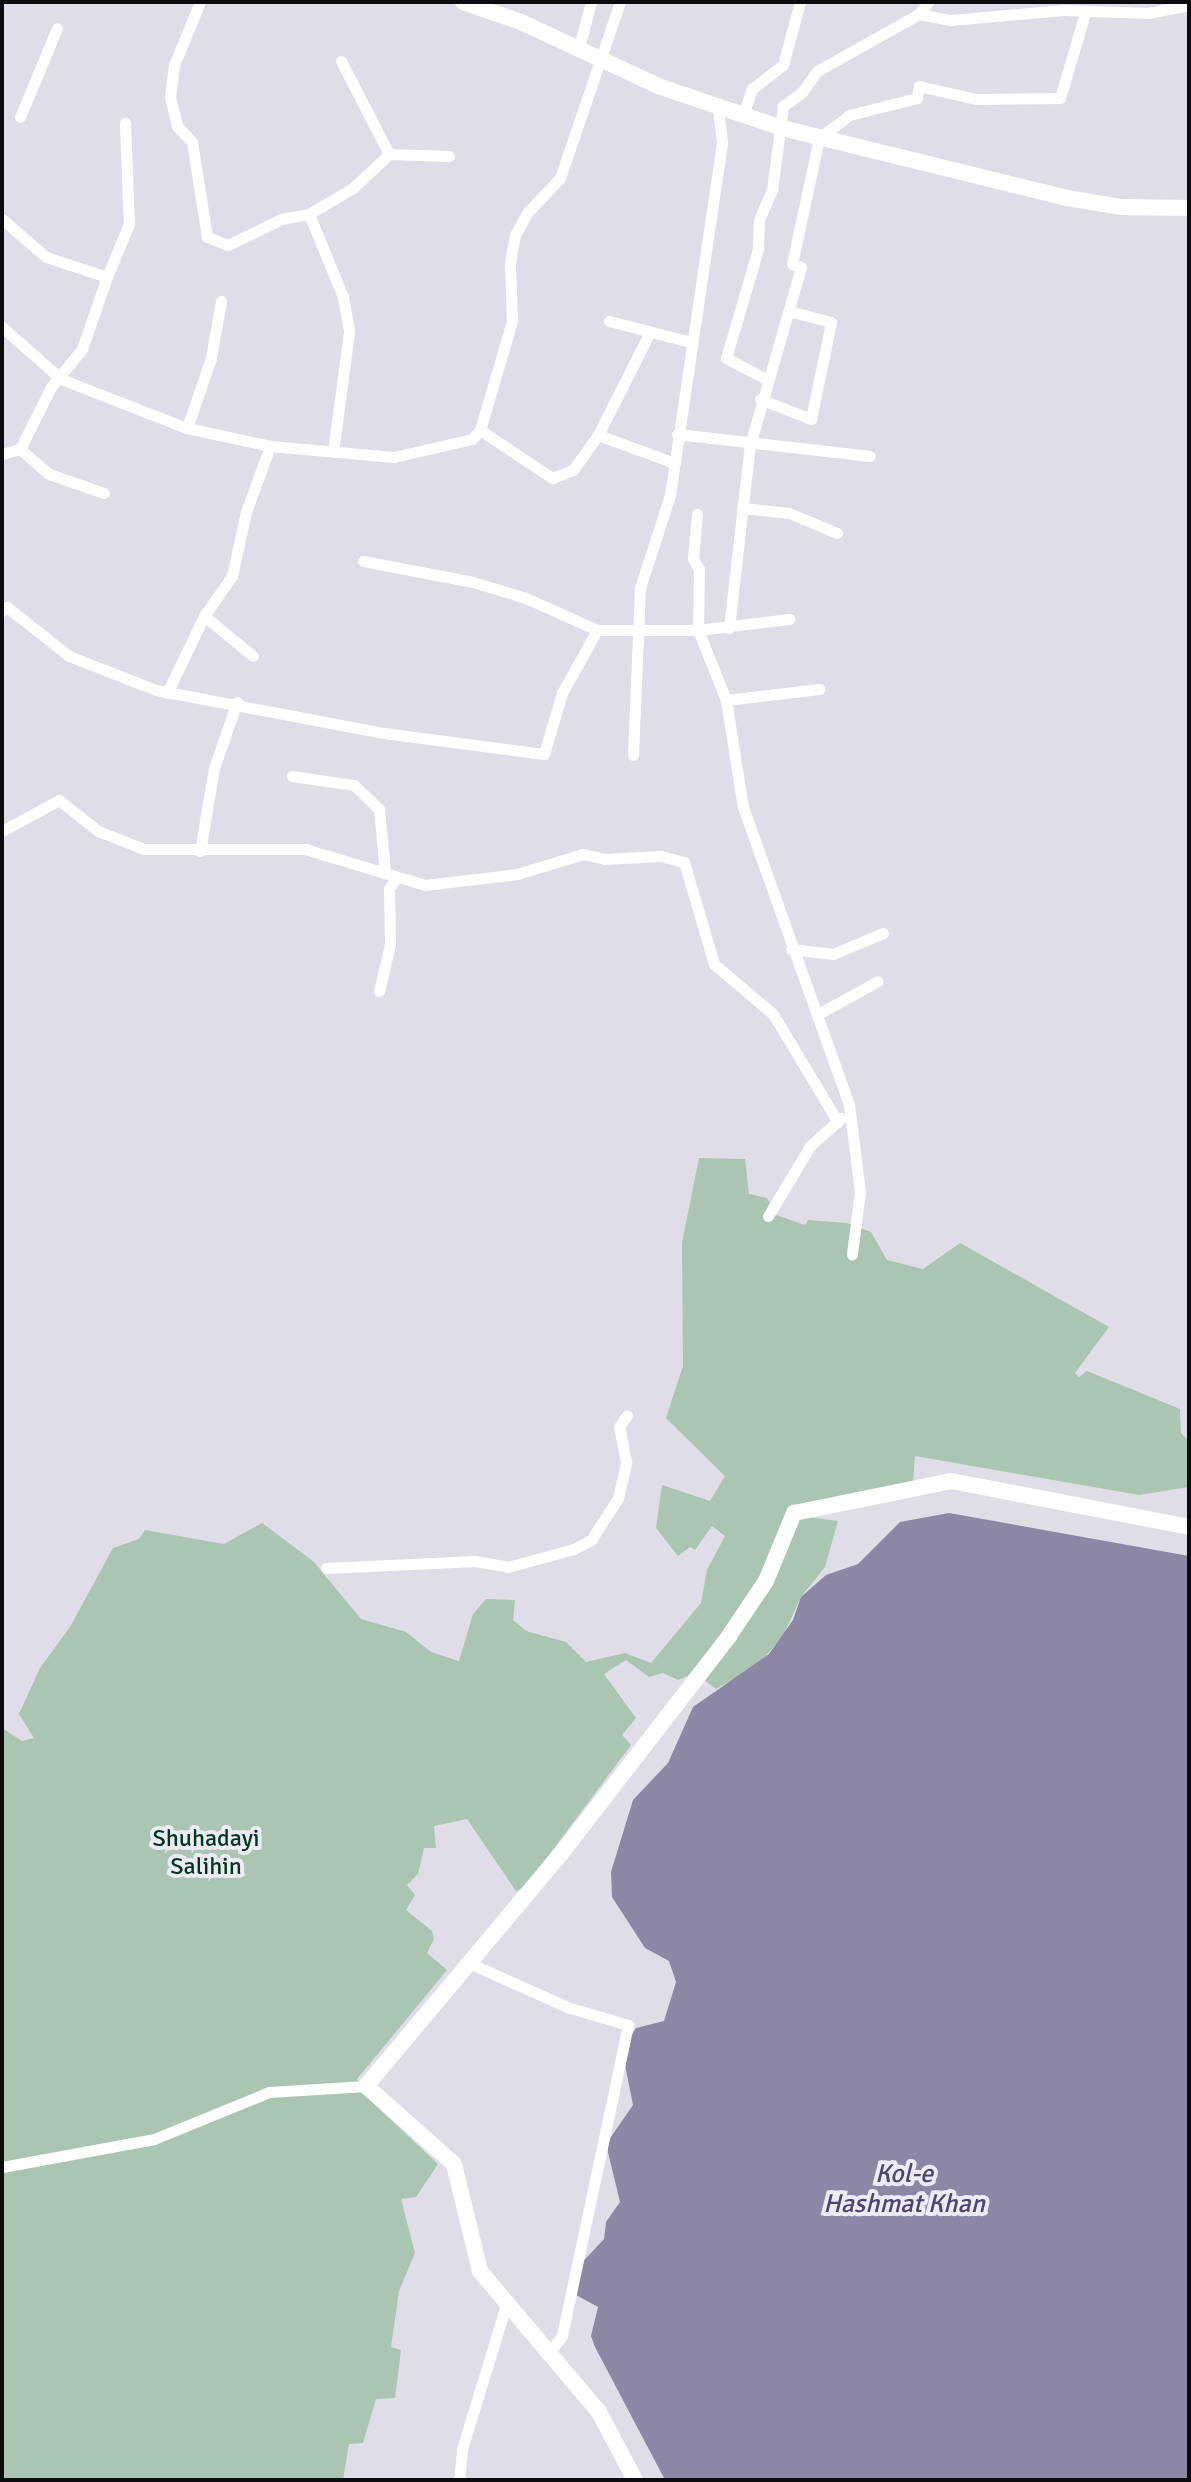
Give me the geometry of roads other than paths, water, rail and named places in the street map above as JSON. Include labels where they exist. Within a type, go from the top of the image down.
[{"type":"street","points":[[200,2],[174,65],[170,97],[177,126],[192,142],[207,237],[228,245],[281,219],[309,214],[353,188],[389,154],[449,156]]},
{"type":"street","points":[[463,2],[521,22],[718,107],[782,128],[1067,198],[1122,207],[1189,208]]},
{"type":"street","points":[[492,2],[521,22]]},
{"type":"street","points":[[579,47],[591,2]]},
{"type":"street","points":[[2,327],[61,379],[187,428],[270,446],[394,457],[472,439],[480,430],[512,321],[510,275],[515,235],[527,213],[560,178],[620,2]]},
{"type":"street","points":[[743,115],[752,89],[783,65],[800,2]]},
{"type":"street","points":[[766,379],[726,358],[758,249],[756,234],[772,190],[783,106],[802,92],[817,71],[919,14],[928,2]]},
{"type":"street","points":[[919,14],[951,20],[1064,10],[1148,13],[1189,5]]},
{"type":"street","points":[[729,628],[750,445],[760,399],[801,267],[792,264],[819,138],[859,111],[917,98],[919,86],[976,99],[1060,98],[1085,13]]},
{"type":"street","points":[[20,117],[57,28]]},
{"type":"street","points":[[341,61],[389,154]]},
{"type":"street","points":[[633,755],[640,588],[664,524],[675,463],[722,142],[718,107]]},
{"type":"street","points":[[2,454],[20,449],[51,387],[61,379],[91,331],[107,277],[129,224],[125,123]]},
{"type":"street","points":[[309,214],[343,297],[349,332],[333,452]]},
{"type":"street","points":[[2,219],[46,257],[107,277]]},
{"type":"street","points":[[187,428],[211,358],[221,301]]},
{"type":"street","points":[[760,399],[811,419],[831,322],[789,311]]},
{"type":"street","points":[[609,321],[691,342]]},
{"type":"street","points":[[480,430],[522,463],[562,478],[598,435],[650,332]]},
{"type":"street","points":[[677,434],[750,445],[870,456]]},
{"type":"street","points":[[598,435],[675,463]]},
{"type":"street","points":[[167,693],[204,616],[232,576],[246,512],[270,446]]},
{"type":"street","points":[[20,449],[49,474],[104,493]]},
{"type":"street","points":[[742,508],[789,513],[837,533]]},
{"type":"street","points":[[697,514],[693,559],[699,569],[698,630],[726,700],[743,807],[850,1108],[860,1192],[852,1254]]},
{"type":"street","points":[[363,561],[486,586],[597,630],[637,626],[698,630],[789,619]]},
{"type":"street","points":[[4,607],[69,656],[167,693],[237,702],[384,733],[544,754],[562,693],[597,630]]},
{"type":"street","points":[[204,616],[253,656]]},
{"type":"street","points":[[726,700],[819,689]]},
{"type":"street","points":[[200,851],[214,768],[237,702]]},
{"type":"street","points":[[292,776],[354,785],[379,809],[390,875],[390,945],[379,991]]},
{"type":"street","points":[[2,831],[59,800],[98,831],[144,849],[305,849],[425,885],[458,883],[583,854],[604,859],[661,856],[684,862],[714,964],[773,1014],[838,1122]]},
{"type":"street","points":[[791,949],[833,954],[883,933]]},
{"type":"street","points":[[818,1014],[878,981]]},
{"type":"street","points":[[768,1216],[810,1146],[850,1108]]},
{"type":"street","points":[[326,1568],[475,1561],[508,1567],[574,1549],[591,1540],[618,1498],[626,1462],[619,1427],[627,1415]]},
{"type":"street","points":[[366,2086],[467,1962],[560,1855],[729,1636],[766,1581],[794,1513],[951,1481],[1189,1527]]},
{"type":"street","points":[[467,1962],[567,2007],[628,2025],[562,2336],[547,2355]]},
{"type":"street","points":[[2,2167],[154,2139],[269,2092],[366,2086],[454,2164],[480,2271],[547,2355],[599,2412],[635,2480]]},
{"type":"street","points":[[459,2480],[462,2449],[506,2305]]},
{"type":"water","name":"Kol-e Hashmat Khan","points":[[949,1513],[1189,1556],[1189,2480],[665,2480],[595,2347],[591,2336],[598,2307],[576,2295],[575,2270],[604,2239],[606,2222],[620,2202],[606,2144],[633,2105],[624,2060],[631,2036],[636,2028],[664,2021],[676,1982],[669,1961],[645,1948],[612,1897],[611,1872],[633,1800],[668,1763],[693,1707],[769,1654],[793,1620],[801,1597],[826,1575],[858,1564],[900,1522]]},
{"type":"park label","name":"Shuhadayi Salihin","points":[[206,1853]]}]
